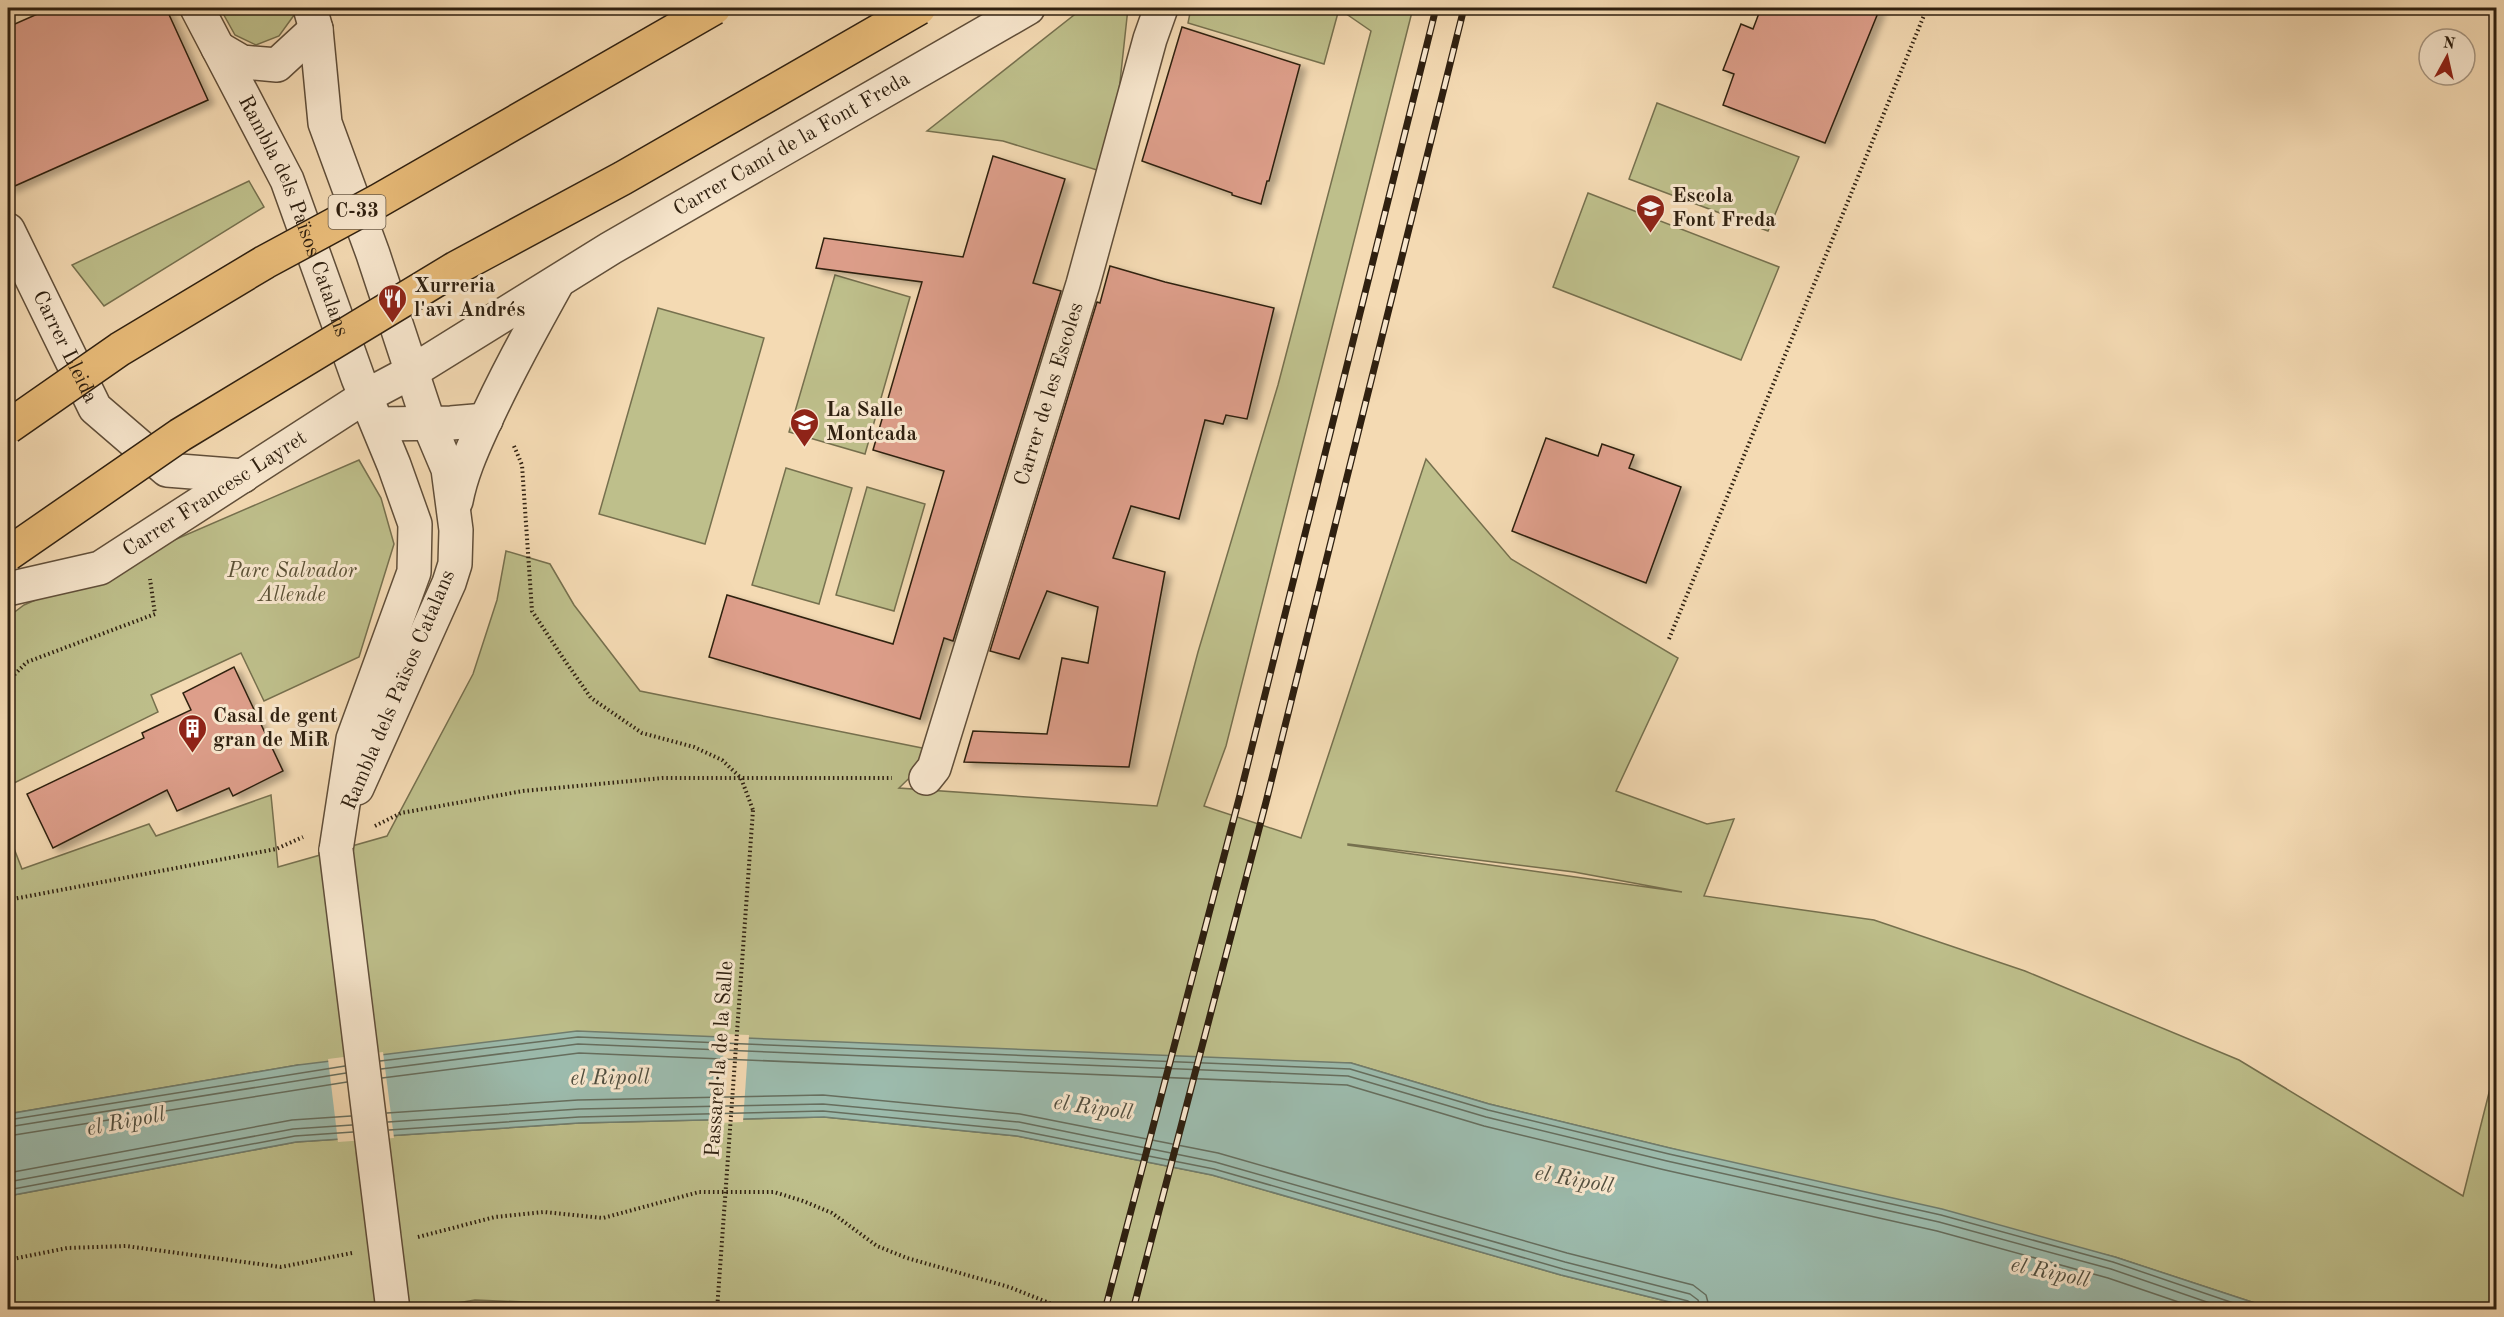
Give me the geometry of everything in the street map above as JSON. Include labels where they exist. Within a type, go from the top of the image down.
[{"type":"highway","name":"C-33","points":[[8,427],[120,349],[265,262],[378,201],[714,8]]},
{"type":"highway","points":[[8,554],[180,435],[456,268],[623,178],[919,8]]},
{"type":"street","name":"Rambla dels Països Catalans","points":[[197,8],[286,180],[415,524],[414,572],[353,739],[328,838],[393,1310]]},
{"type":"street","name":"Carrer Camí de la Font Freda","points":[[413,371],[621,242],[1028,8]]},
{"type":"street","name":"Carrer de les Escoles","points":[[926,778],[934,768],[1083,284],[1150,39],[1161,8]]},
{"type":"street","name":"Rambla dels Països Catalans","points":[[218,48],[242,62],[277,65],[313,18]]},
{"type":"street","name":"Rambla dels Països Catalans","points":[[313,18],[325,123],[413,371],[429,424],[448,469],[454,517],[455,564],[449,583],[328,838]]},
{"type":"street","name":"Carrer Lleida","points":[[8,230],[95,408],[167,470],[243,476]]},
{"type":"street","name":"Carrer Camí de la Font Freda","points":[[454,517],[459,484],[489,414],[505,378],[557,283]]},
{"type":"street","name":"Carrer Francesc Layret","points":[[8,589],[100,568],[243,476],[372,410],[413,371]]},
{"type":"street","points":[[372,410],[429,424],[489,414]]},
{"type":"path","points":[[1669,639],[1927,8]]},
{"type":"path","points":[[489,414],[511,438],[522,465],[532,611],[562,658],[591,699],[642,733],[694,747],[722,760],[741,778]]},
{"type":"path","points":[[8,681],[27,662],[155,614],[146,553],[139,543]]},
{"type":"path","points":[[8,900],[368,830],[401,813],[523,790],[663,778],[926,778]]},
{"type":"path","name":"Passarel·la de la Salle","points":[[717,1310],[753,810],[741,778]]},
{"type":"path","points":[[414,1238],[495,1217],[544,1212],[603,1218],[699,1191],[774,1192],[832,1213],[876,1246],[907,1258],[1009,1287],[1066,1310]]},
{"type":"path","points":[[8,1260],[67,1248],[126,1246],[281,1267],[363,1251]]},
{"type":"green space","points":[[220,8],[296,8],[297,11],[279,36],[256,45],[235,35]]},
{"type":"green space","points":[[1083,8],[1128,8],[1110,174],[1003,141],[927,131]]},
{"type":"green space","points":[[1191,8],[1413,8],[1226,746],[1204,806],[1301,838],[1426,459],[1511,559],[1678,658],[1616,791],[1707,824],[1734,819],[1704,896],[1874,920],[2025,971],[2239,1060],[2463,1196],[2496,1065],[2496,1309],[2273,1309],[2115,1257],[1489,1104],[1351,1063],[298,1065],[8,1114],[8,833],[22,869],[149,824],[156,836],[271,795],[278,867],[387,836],[473,674],[497,600],[506,551],[550,564],[574,605],[640,691],[937,751],[899,788],[1157,806],[1198,652],[1278,385],[1371,31],[1339,9],[1324,64],[1188,23]],"holes":[[[1348,844],[1574,872],[1682,892]]]},
{"type":"green space","points":[[1657,103],[1799,157],[1768,231],[1629,179]]},
{"type":"green space","points":[[249,181],[264,207],[104,306],[72,265]]},
{"type":"green space","points":[[1588,193],[1779,267],[1741,360],[1553,287]]},
{"type":"green space","points":[[835,275],[910,297],[865,454],[789,432]]},
{"type":"green space","points":[[658,308],[764,338],[705,544],[599,514]]},
{"type":"green space","name":"Parc Salvador Allende","points":[[359,460],[381,498],[394,544],[359,657],[264,701],[241,653],[151,695],[158,712],[8,786],[8,617],[24,605]]},
{"type":"green space","points":[[786,468],[852,488],[819,604],[752,585]]},
{"type":"green space","points":[[867,487],[925,504],[894,611],[836,595]]},
{"type":"green space","points":[[824,1117],[1017,1136],[1212,1175],[1561,1275],[1698,1309],[655,1310],[627,1306],[475,1300],[415,1310],[8,1310],[8,1196],[296,1142],[579,1123]]},
{"type":"water","name":"el Ripoll","points":[[577,1031],[1351,1063],[1489,1104],[1670,1148],[1942,1209],[2115,1257],[2273,1309],[1698,1309],[1561,1275],[1212,1175],[1017,1136],[824,1117],[579,1123],[296,1142],[8,1196],[8,1114],[298,1065]]},
{"type":"pier","points":[[725,1034],[749,1035],[743,1122],[718,1123]]},
{"type":"pier","points":[[383,1052],[394,1138],[338,1142],[328,1059]]},
{"type":"building","points":[[51,8],[166,8],[208,100],[8,189],[8,27]]},
{"type":"building","points":[[1761,8],[1880,8],[1825,143],[1723,105],[1734,74],[1723,70],[1741,24],[1753,29]]},
{"type":"building","points":[[1182,27],[1300,65],[1261,204],[1142,161]]},
{"type":"building","points":[[993,156],[1065,179],[1033,283],[1061,291],[953,641],[944,638],[920,719],[709,657],[727,595],[893,644],[944,471],[873,450],[922,282],[816,268],[824,238],[963,257]]},
{"type":"building","points":[[1110,266],[1165,282],[1274,308],[1247,419],[1226,415],[1223,424],[1205,420],[1179,519],[1131,506],[1113,558],[1165,572],[1129,767],[964,762],[973,731],[1047,734],[1062,658],[1088,663],[1098,607],[1047,591],[1019,659],[990,651]]},
{"type":"building","points":[[1546,438],[1598,456],[1602,444],[1634,455],[1629,468],[1681,487],[1646,583],[1512,531]]},
{"type":"building","name":"Casal de gent gran de MiR","points":[[234,667],[283,771],[233,796],[229,788],[177,811],[167,790],[53,848],[27,794],[144,738],[142,733],[191,710],[183,693]]},
{"type":"railway","points":[[1105,1310],[1240,795],[1436,8]]},
{"type":"railway","points":[[1133,1310],[1266,802],[1464,8]]},
{"type":"place","name":"Escola Font Freda","points":[[1651,234]]},
{"type":"place","name":"Xurreria l'avi Andrés","points":[[393,324]]},
{"type":"place","name":"La Salle Montcada","points":[[805,448]]},
{"type":"place","name":"Casal de gent gran de MiR","points":[[192,754]]}]
